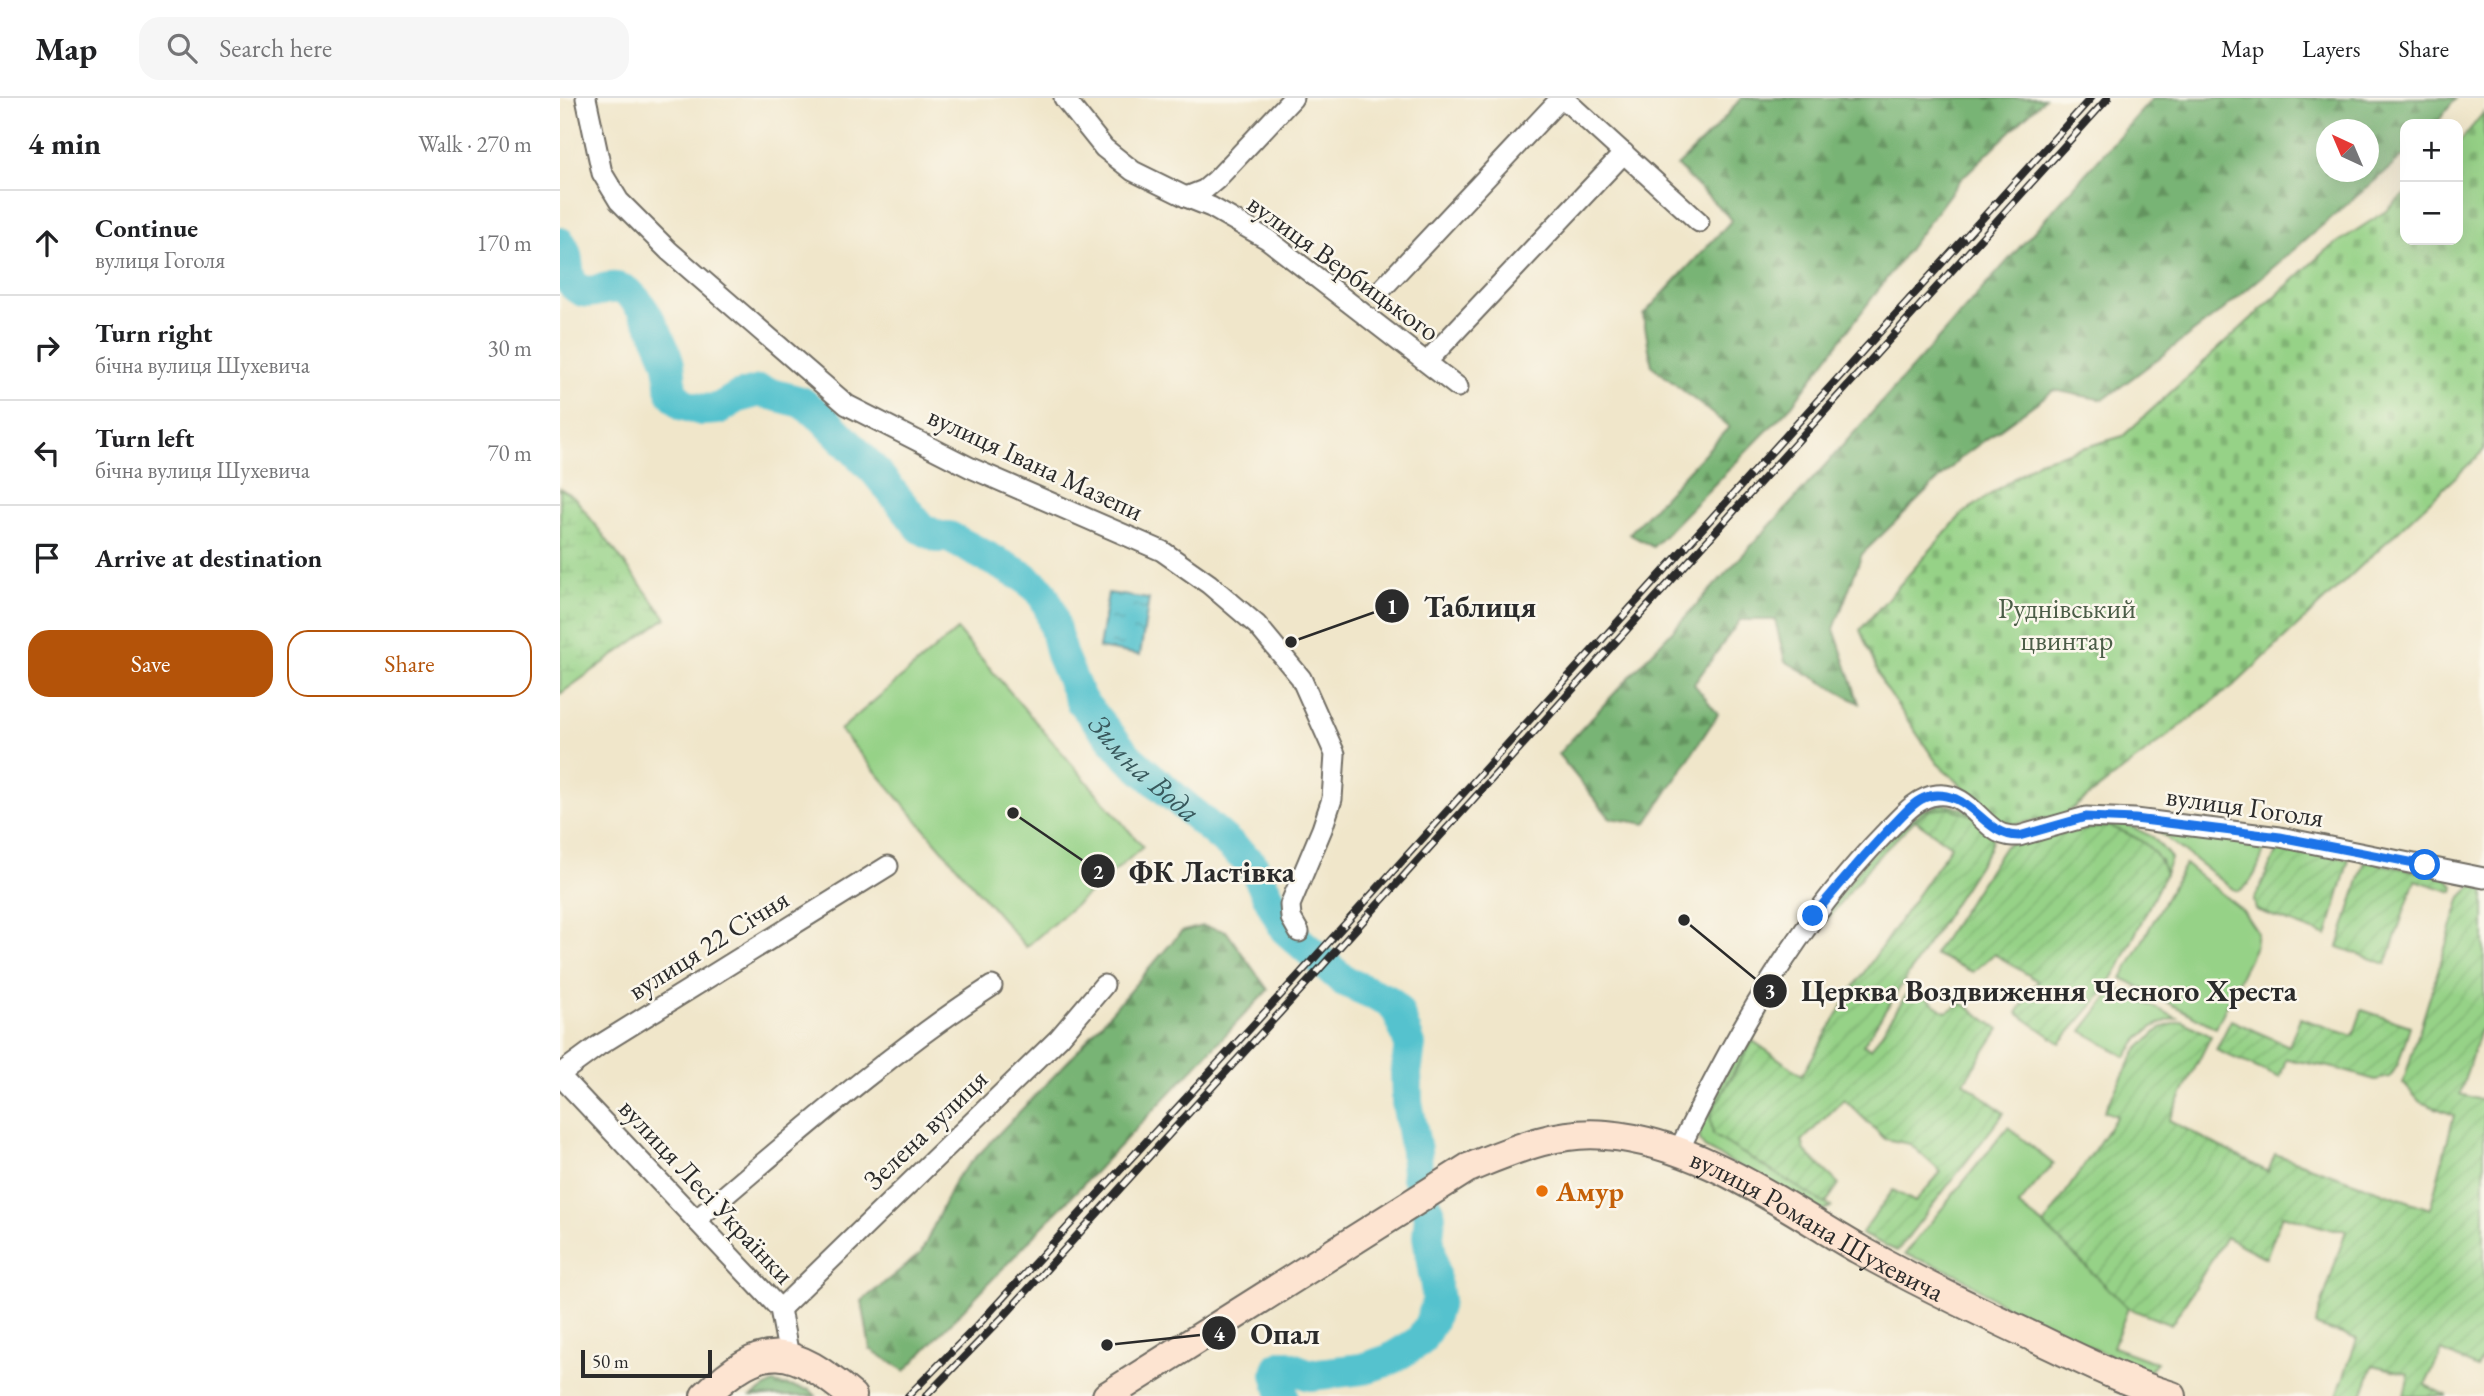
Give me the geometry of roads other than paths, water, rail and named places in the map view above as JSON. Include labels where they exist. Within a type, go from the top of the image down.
[{"type":"main road","name":"вулиця Романа Шухевича","points":[[1107,1396],[1468,1168],[1528,1144],[1573,1135],[1605,1134],[1650,1141],[1707,1162],[1871,1256],[1974,1309],[2108,1372],[2172,1396]]},
{"type":"main road","points":[[705,1396],[738,1367],[760,1356],[789,1356],[822,1371],[852,1396]]},
{"type":"street","name":"вулиця Івана Мазепи","points":[[586,98],[602,173],[619,201],[669,251],[847,405],[971,468],[1162,551],[1209,584],[1257,625],[1301,678],[1335,754],[1332,799],[1290,905],[1291,918],[1299,932]]},
{"type":"street","name":"вулиця Вербицького","points":[[1064,98],[1104,148],[1133,171],[1212,207],[1267,239],[1458,387]]},
{"type":"street","points":[[1186,197],[1204,190],[1216,180],[1293,98]]},
{"type":"street","points":[[1378,292],[1562,98],[1699,222]]},
{"type":"street","points":[[1434,354],[1624,153]]},
{"type":"street","name":"вулиця Гоголя","points":[[1679,1150],[1701,1104],[1788,951],[1821,906],[1870,849],[1904,813],[1924,798],[1950,796],[1972,808],[1998,832],[2019,836],[2086,817],[2135,819],[2280,837],[2484,878]]},
{"type":"street","name":"вулиця 22 Січня","points":[[560,1075],[598,1046],[888,866]]},
{"type":"street","name":"Зелена вулиця","points":[[780,1309],[1059,1038],[1104,985]]},
{"type":"street","points":[[696,1220],[843,1097],[959,1007],[992,986]]},
{"type":"street","name":"вулиця Лесі Українки","points":[[560,1075],[780,1309],[789,1356]]},
{"type":"water","points":[[1108,593],[1149,599],[1140,655],[1099,648]]},
{"type":"waterway","name":"Зимна Вода","points":[[560,243],[566,254],[570,278],[576,287],[586,292],[617,288],[626,291],[641,307],[649,318],[668,361],[672,393],[684,405],[702,410],[718,409],[738,397],[760,391],[801,402],[822,417],[875,471],[921,528],[938,537],[949,537],[1024,577],[1041,591],[1050,609],[1061,654],[1081,701],[1129,758],[1252,864],[1285,929],[1344,981],[1389,1001],[1398,1012],[1410,1045],[1406,1073],[1407,1102],[1416,1151],[1417,1177],[1430,1216],[1428,1236],[1438,1300],[1431,1322],[1420,1341],[1389,1360],[1362,1369],[1310,1375],[1284,1365],[1279,1367],[1277,1374],[1283,1396]]},
{"type":"railway","points":[[908,1396],[977,1326],[1309,964],[2091,98]]},
{"type":"railway","points":[[926,1396],[1003,1317],[2108,98]]},
{"type":"place","name":"Таблиця","points":[[1291,642]]},
{"type":"place","name":"ФК Ластівка","points":[[1013,813]]},
{"type":"place","name":"Церква Воздвиження Чесного Хреста","points":[[1684,920]]},
{"type":"place","name":"Амур","points":[[1542,1191]]},
{"type":"place","name":"Опал","points":[[1107,1345]]},
{"type":"park label","name":"Руднівський цвинтар","points":[[2067,624]]}]
